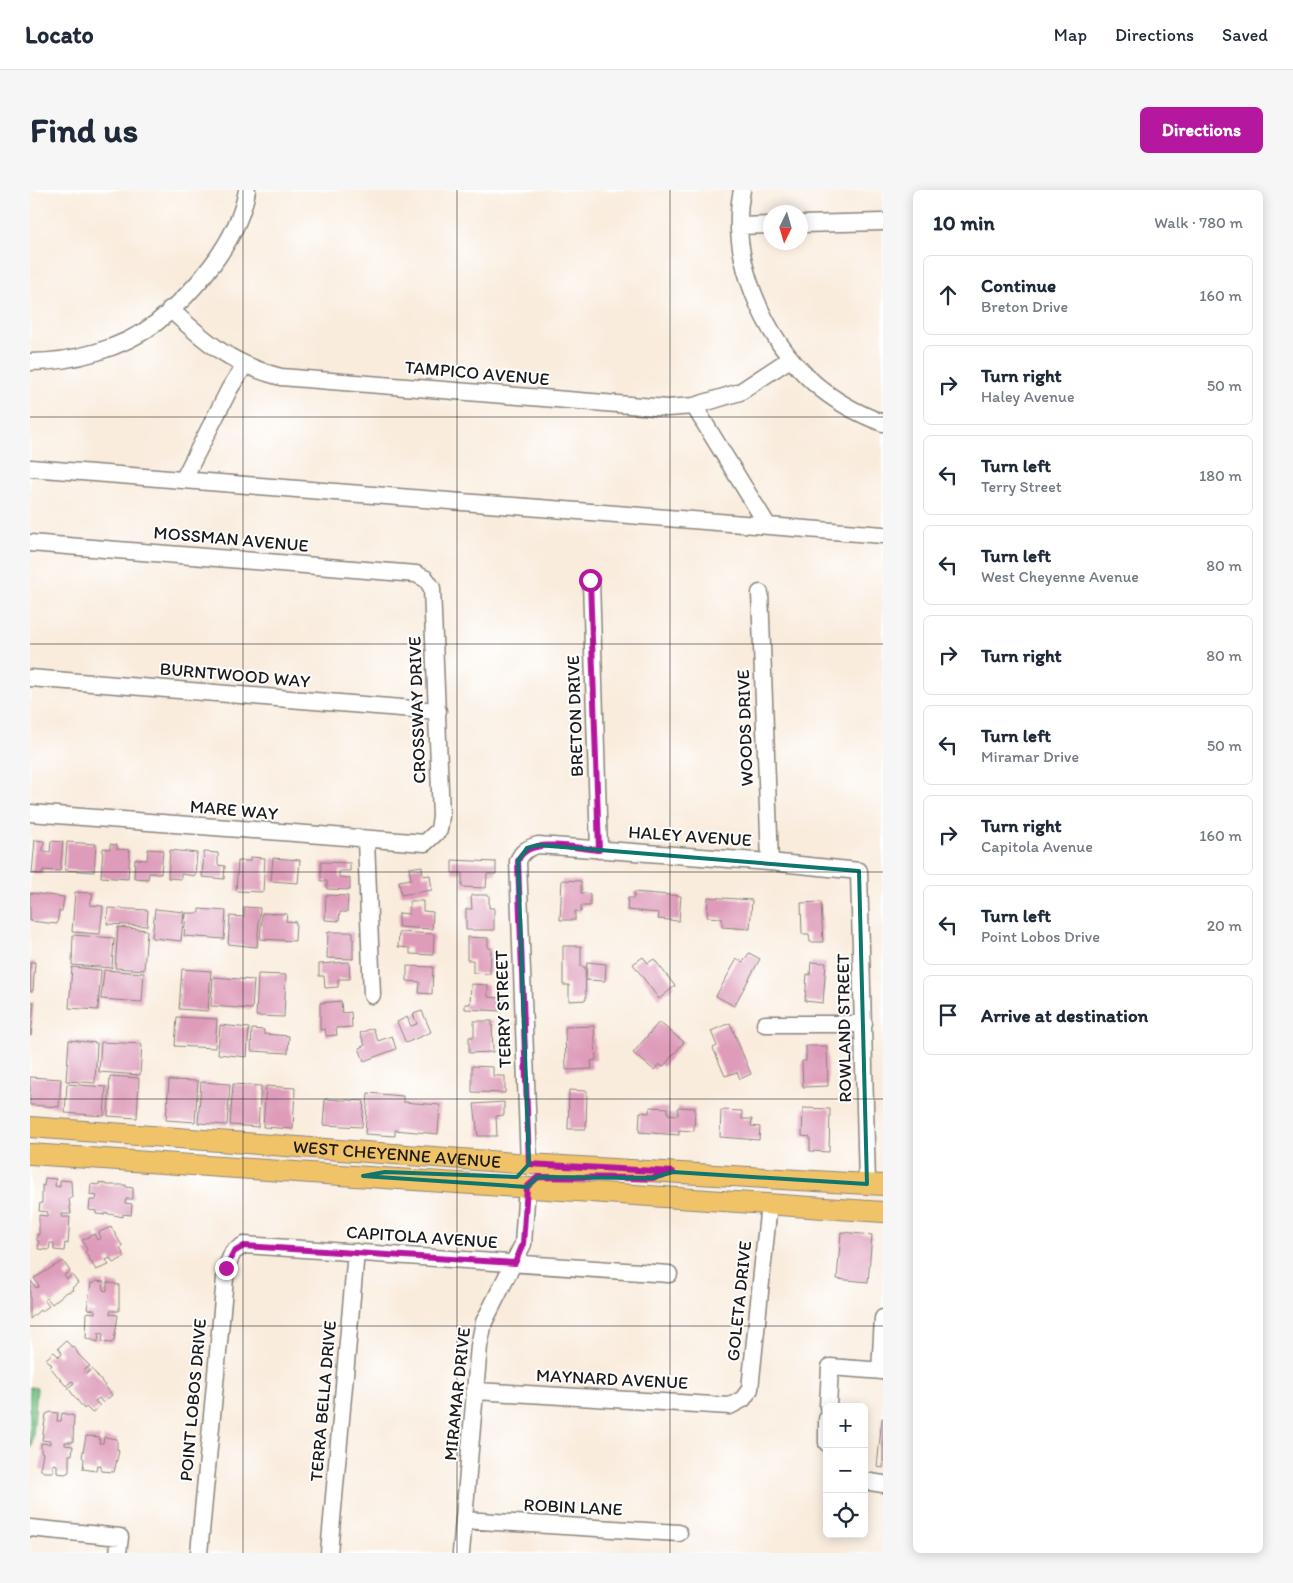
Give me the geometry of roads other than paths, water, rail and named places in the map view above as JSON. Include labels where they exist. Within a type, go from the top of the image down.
[{"type":"main road","name":"WEST CHEYENNE AVENUE","points":[[30,1127],[529,1164],[875,1184]]},
{"type":"main road","name":"WEST CHEYENNE AVENUE","points":[[30,1154],[883,1212]]},
{"type":"main road","points":[[362,1176],[385,1172],[517,1177],[524,1172],[529,1164]]},
{"type":"main road","points":[[527,1187],[538,1177],[652,1178],[673,1172]]},
{"type":"street","points":[[30,362],[72,358],[101,350],[135,335],[155,323],[204,275],[229,242],[247,190]]},
{"type":"street","points":[[742,190],[740,226],[744,265],[763,317],[790,359],[815,384],[863,415],[883,423]]},
{"type":"street","points":[[808,224],[883,222]]},
{"type":"street","points":[[740,226],[763,225]]},
{"type":"street","name":"TAMPICO AVENUE","points":[[170,309],[209,345],[255,370],[281,377],[667,408],[694,406],[740,392],[790,359]]},
{"type":"street","points":[[183,480],[230,388],[246,365]]},
{"type":"street","points":[[694,406],[768,526]]},
{"type":"street","points":[[30,468],[883,535]]},
{"type":"street","name":"MOSSMAN AVENUE","points":[[30,543],[416,574],[426,579]]},
{"type":"street","name":"CROSSWAY DRIVE","points":[[426,579],[432,588],[441,816],[439,830],[433,838]]},
{"type":"street","name":"BRETON DRIVE","points":[[590,580],[599,850]]},
{"type":"street","name":"WOODS DRIVE","points":[[760,593],[770,862]]},
{"type":"street","name":"BURNTWOOD WAY","points":[[30,678],[438,711]]},
{"type":"street","name":"MARE WAY","points":[[30,813],[366,840],[425,843],[433,838]]},
{"type":"street","points":[[366,840],[372,995]]},
{"type":"street","name":"HALEY AVENUE","points":[[520,854],[527,848],[538,845],[770,862],[859,871]]},
{"type":"street","name":"TERRY STREET","points":[[520,854],[518,861],[529,1164]]},
{"type":"street","name":"ROWLAND STREET","points":[[859,871],[864,1024],[875,1184]]},
{"type":"street","points":[[765,1024],[864,1024]]},
{"type":"street","name":"MIRAMAR DRIVE","points":[[461,1553],[479,1346],[484,1322],[523,1244],[527,1187]]},
{"type":"street","name":"GOLETA DRIVE","points":[[744,1399],[750,1388],[769,1204]]},
{"type":"street","name":"CAPITOLA AVENUE","points":[[234,1252],[244,1246],[670,1274]]},
{"type":"street","name":"POINT LOBOS DRIVE","points":[[199,1553],[226,1268],[234,1252]]},
{"type":"street","name":"TERRA BELLA DRIVE","points":[[328,1553],[356,1252]]},
{"type":"street","points":[[828,1403],[830,1367],[881,1371],[883,1318]]},
{"type":"street","name":"MAYNARD AVENUE","points":[[476,1392],[730,1406],[744,1399]]},
{"type":"street","points":[[868,1482],[883,1484]]},
{"type":"street","name":"ROBIN LANE","points":[[464,1520],[679,1533]]},
{"type":"street","points":[[30,1528],[120,1537],[118,1553]]}]
